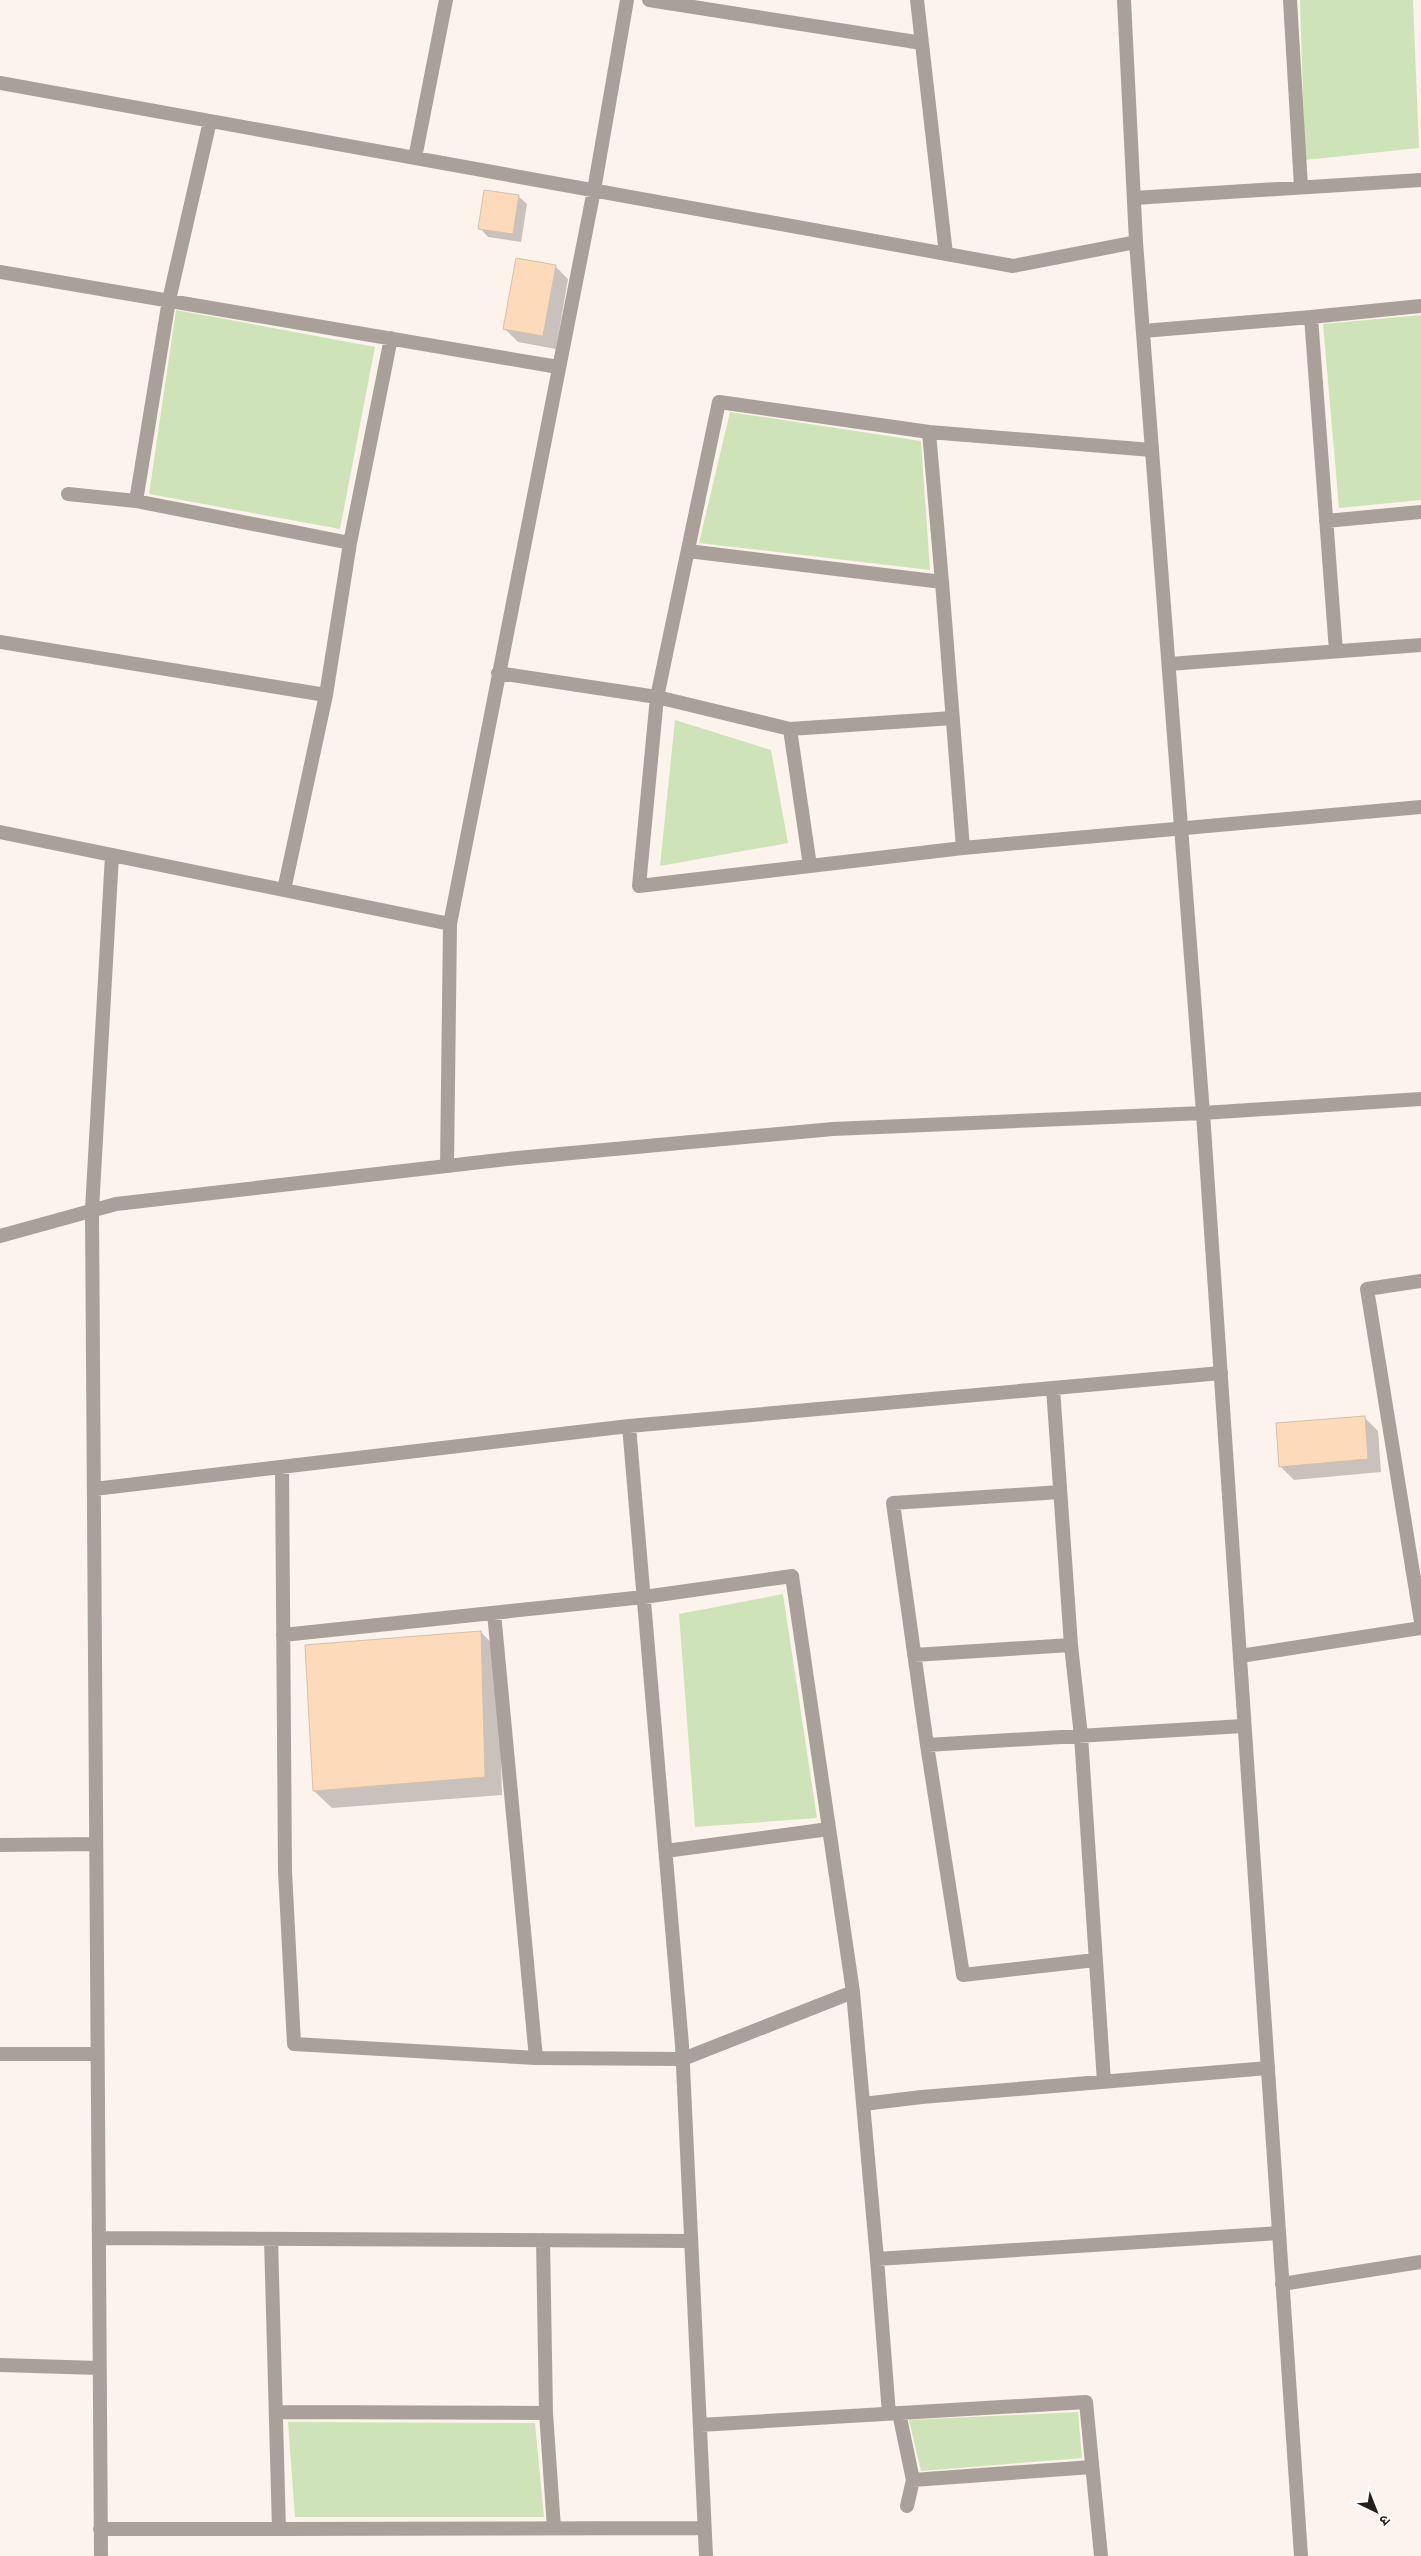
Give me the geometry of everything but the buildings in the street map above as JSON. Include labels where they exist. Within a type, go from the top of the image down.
[{"type":"street","points":[[415,158],[446,0]]},
{"type":"street","points":[[447,1166],[450,924],[594,190],[627,0]]},
{"type":"street","points":[[649,0],[922,44]]},
{"type":"street","points":[[917,0],[946,254]]},
{"type":"street","points":[[1124,0],[1142,331],[1203,1112],[1240,1656],[1243,1726],[1301,2556]]},
{"type":"street","points":[[1290,0],[1301,187]]},
{"type":"street","points":[[0,83],[1013,266],[1136,242]]},
{"type":"street","points":[[136,500],[169,300],[210,121]]},
{"type":"street","points":[[1134,198],[1421,180]]},
{"type":"street","points":[[0,272],[558,367]]},
{"type":"street","points":[[1142,331],[1421,306]]},
{"type":"street","points":[[1311,317],[1336,652]]},
{"type":"street","points":[[284,890],[326,695],[350,543],[391,338]]},
{"type":"street","points":[[1152,450],[929,432],[719,402],[657,697],[639,886],[963,848],[1421,807]]},
{"type":"street","points":[[929,432],[963,848]]},
{"type":"street","points":[[68,494],[136,500],[350,543]]},
{"type":"street","points":[[1326,521],[1421,512]]},
{"type":"street","points":[[688,551],[942,582]]},
{"type":"street","points":[[0,642],[326,695]]},
{"type":"street","points":[[1169,664],[1421,645]]},
{"type":"street","points":[[498,673],[657,697],[790,729],[953,718]]},
{"type":"street","points":[[790,729],[810,866]]},
{"type":"street","points":[[0,832],[450,924]]},
{"type":"street","points":[[100,2556],[92,1210],[112,855]]},
{"type":"street","points":[[0,1236],[116,1204],[447,1166],[833,1129],[1203,1112],[1421,1099]]},
{"type":"street","points":[[1421,1281],[1367,1289],[1421,1622]]},
{"type":"street","points":[[94,1489],[630,1426],[1221,1374]]},
{"type":"street","points":[[1053,1388],[1071,1645],[1081,1736],[1104,2082]]},
{"type":"street","points":[[630,1426],[683,2059],[706,2556]]},
{"type":"street","points":[[282,1467],[286,1871],[294,2044],[536,2058],[683,2059],[853,1992]]},
{"type":"street","points":[[1060,1492],[893,1503],[927,1745],[963,1975],[1095,1960]]},
{"type":"street","points":[[284,1635],[644,1597],[792,1576],[853,1992],[877,2259],[894,2413],[913,2480],[908,2506]]},
{"type":"street","points":[[494,1613],[536,2058]]},
{"type":"street","points":[[1240,1656],[1421,1628]]},
{"type":"street","points":[[914,1655],[1071,1645]]},
{"type":"street","points":[[927,1745],[1243,1726]]},
{"type":"street","points":[[666,1851],[829,1829]]},
{"type":"street","points":[[0,1845],[96,1844]]},
{"type":"street","points":[[0,2054],[98,2054]]},
{"type":"street","points":[[863,2104],[1268,2068]]},
{"type":"street","points":[[877,2259],[1279,2233]]},
{"type":"street","points":[[99,2238],[691,2241]]},
{"type":"street","points":[[271,2239],[278,2529]]},
{"type":"street","points":[[543,2240],[546,2413],[554,2528]]},
{"type":"street","points":[[1282,2284],[1421,2262]]},
{"type":"street","points":[[0,2365],[100,2368]]},
{"type":"street","points":[[700,2425],[1086,2402],[1101,2556]]},
{"type":"street","points":[[276,2412],[546,2413]]},
{"type":"street","points":[[913,2480],[1092,2466]]},
{"type":"street","points":[[100,2529],[704,2528]]},
{"type":"green space","points":[[1300,0],[1413,0],[1419,148],[1305,160]]},
{"type":"green space","points":[[176,310],[375,347],[340,529],[149,494]]},
{"type":"green space","points":[[1421,315],[1421,500],[1339,508],[1323,324]]},
{"type":"green space","points":[[730,412],[921,441],[930,570],[699,543]]},
{"type":"green space","points":[[675,720],[771,750],[788,843],[660,866]]},
{"type":"green space","points":[[783,1594],[817,1818],[695,1827],[679,1614]]},
{"type":"green space","points":[[1078,2412],[1082,2458],[921,2471],[909,2420]]},
{"type":"green space","points":[[288,2422],[535,2423],[544,2517],[295,2517]]}]
